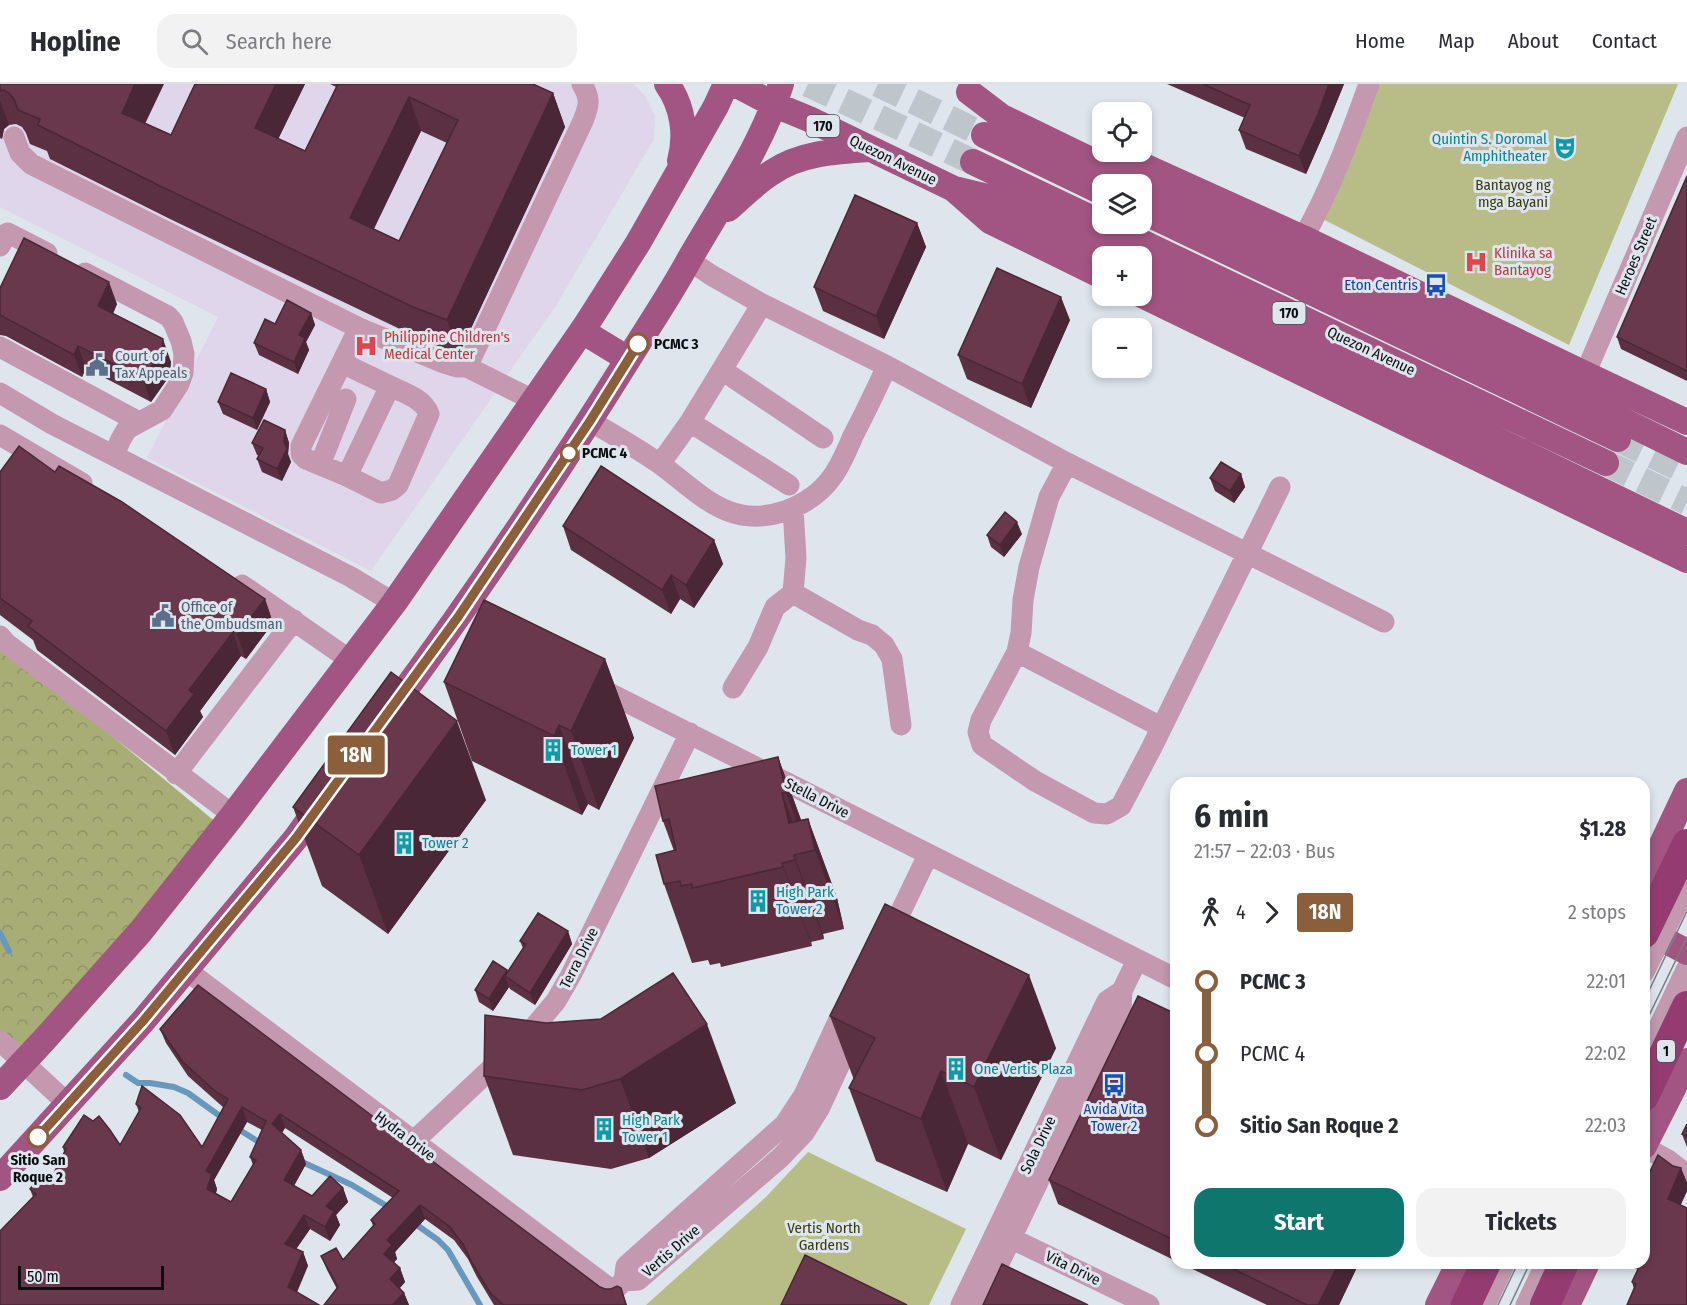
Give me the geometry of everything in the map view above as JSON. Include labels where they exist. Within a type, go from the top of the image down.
[{"type":"highway","points":[[1650,921],[1687,844]]},
{"type":"highway","name":"1","points":[[1650,1083],[1687,1006]]},
{"type":"highway","points":[[1466,1305],[1483,1269]]},
{"type":"highway","points":[[1545,1305],[1561,1269]]},
{"type":"main road","points":[[667,84],[675,96],[684,132],[683,152],[669,188]]},
{"type":"main road","points":[[0,1087],[141,931],[233,815],[394,603],[582,331],[638,243],[716,106],[726,84]]},
{"type":"main road","name":"Quezon Avenue","points":[[735,84],[778,94],[871,149],[954,189],[1004,201],[1098,246]]},
{"type":"main road","points":[[961,88],[1007,103],[1092,142]]},
{"type":"main road","points":[[961,88],[1002,117],[1119,174]]},
{"type":"main road","points":[[377,728],[466,621],[679,280],[757,141],[778,94]]},
{"type":"main road","points":[[984,135],[1092,187]]},
{"type":"main road","points":[[711,223],[760,180],[783,166],[810,156],[871,149]]},
{"type":"main road","name":"Quezon Avenue","points":[[973,162],[1606,463]]},
{"type":"main road","points":[[1135,162],[1304,238],[1687,422]]},
{"type":"main road","name":"Quezon Avenue","points":[[954,189],[990,221],[1092,271]]},
{"type":"main road","points":[[1152,190],[1687,452]]},
{"type":"main road","name":"Quezon Avenue","points":[[1152,216],[1618,439]]},
{"type":"main road","name":"Quezon Avenue","points":[[1152,273],[1687,532]]},
{"type":"main road","points":[[1152,300],[1687,560]]},
{"type":"main road","points":[[582,331],[628,360]]},
{"type":"main road","points":[[1664,549],[1687,574]]},
{"type":"main road","points":[[0,1178],[143,1021],[296,838],[334,786]]},
{"type":"main road","points":[[1650,870],[1687,791]]},
{"type":"main road","points":[[1650,873],[1659,879],[1667,893],[1687,912]]},
{"type":"main road","points":[[1650,934],[1687,952]]},
{"type":"main road","name":"1","points":[[1650,1135],[1687,1061]]},
{"type":"main road","points":[[1438,1305],[1456,1269]]},
{"type":"main road","points":[[1567,1305],[1584,1269]]},
{"type":"lane","points":[[15,137],[20,153],[31,164],[359,328],[457,367],[469,361],[583,122],[589,106],[587,93],[582,84]]},
{"type":"lane","points":[[1304,238],[1344,148],[1369,84]]},
{"type":"lane","name":"Heroes Street","points":[[1584,374],[1687,137]]},
{"type":"lane","points":[[0,246],[8,233],[168,316],[173,322],[182,341],[184,354],[183,373],[179,384],[162,410],[128,429],[114,455]]},
{"type":"lane","points":[[689,260],[762,304],[887,366],[1067,463],[1384,622]]},
{"type":"lane","points":[[660,464],[690,422],[762,304]]},
{"type":"lane","points":[[342,363],[419,400],[429,414],[398,485],[381,494],[347,476],[306,459],[301,454],[301,446],[359,328]]},
{"type":"lane","points":[[0,347],[139,422]]},
{"type":"lane","points":[[469,361],[536,396]]},
{"type":"lane","points":[[590,421],[660,464],[700,495],[727,512],[739,516],[765,516],[793,508],[820,492],[833,475],[887,366]]},
{"type":"lane","points":[[722,370],[823,438]]},
{"type":"lane","points":[[347,476],[390,386]]},
{"type":"lane","points":[[0,393],[52,424],[351,578],[394,603]]},
{"type":"lane","points":[[320,465],[346,399]]},
{"type":"lane","points":[[690,422],[789,485]]},
{"type":"lane","points":[[1,439],[96,491]]},
{"type":"lane","points":[[1067,463],[1049,497],[1029,567],[1017,652],[981,720],[978,732],[982,745],[1035,781],[1094,813],[1107,813],[1121,806],[1280,487]]},
{"type":"lane","points":[[733,688],[758,647],[775,607],[793,593],[796,558],[793,508]]},
{"type":"lane","points":[[225,574],[350,660]]},
{"type":"lane","points":[[793,593],[858,630],[872,634],[884,645],[892,659],[901,725]]},
{"type":"lane","points":[[177,774],[294,620]]},
{"type":"lane","points":[[0,636],[6,643],[233,815]]},
{"type":"lane","points":[[1017,652],[1161,727]]},
{"type":"lane","name":"Stella Drive","points":[[576,676],[1170,976]]},
{"type":"lane","name":"Terra Drive","points":[[413,1142],[524,1038],[556,1001],[690,733]]},
{"type":"lane","points":[[880,956],[928,855]]},
{"type":"lane","points":[[1650,960],[1687,885]]},
{"type":"lane","name":"Sola Drive","points":[[961,1305],[1004,1235],[1121,1009],[1122,991],[1137,960]]},
{"type":"lane","points":[[1650,1045],[1687,968]]},
{"type":"lane","name":"Hydra Drive","points":[[186,970],[613,1291],[624,1281]]},
{"type":"lane","name":"Vertis Drive","points":[[624,1281],[626,1266],[785,1125],[804,1095],[841,1015],[858,1001]]},
{"type":"lane","points":[[0,1041],[68,1104]]},
{"type":"lane","points":[[1650,1150],[1668,1160],[1687,1175]]},
{"type":"lane","name":"Sola Drive","points":[[979,1305],[1004,1235]]},
{"type":"lane","name":"Vita Drive","points":[[1004,1235],[1149,1305]]},
{"type":"lane","points":[[1485,1305],[1502,1269]]},
{"type":"lane","points":[[1526,1305],[1543,1269]]},
{"type":"shaded area","name":"Philippine Children's Medical Center","points":[[0,84],[634,84],[646,97],[655,116],[654,139],[557,304],[371,571],[147,458],[218,317],[0,207]]},
{"type":"green space","name":"Bantayog ng mga Bayani","points":[[1365,84],[1678,84],[1569,345],[1311,213]]},
{"type":"green space","points":[[0,643],[218,824],[23,1056],[0,1035]]},
{"type":"green space","name":"Vertis North Gardens","points":[[808,1152],[966,1229],[929,1305],[646,1305],[766,1197]]},
{"type":"building","points":[[0,84],[135,84],[122,113],[171,135],[195,84],[276,84],[255,128],[305,151],[338,84],[533,84],[553,93],[447,320],[413,307],[38,125],[40,119],[18,110],[9,93],[0,91]],"holes":[[[409,97],[458,120],[399,241],[350,218]]]},
{"type":"building","points":[[1203,84],[1329,84],[1299,156],[1239,130],[1250,105]]},
{"type":"building","points":[[1687,176],[1687,371],[1617,337]]},
{"type":"building","points":[[855,195],[917,223],[876,316],[814,287]]},
{"type":"building","points":[[24,238],[109,282],[98,306],[163,339],[159,356],[143,379],[78,346],[74,355],[0,315],[0,288]]},
{"type":"building","points":[[997,268],[1061,297],[1022,384],[958,355]]},
{"type":"building","points":[[287,300],[311,313],[299,335],[305,338],[294,362],[254,343],[265,319],[275,324]]},
{"type":"building","points":[[231,373],[266,389],[253,418],[218,402]]},
{"type":"building","points":[[264,420],[285,430],[284,442],[287,449],[277,469],[257,459],[263,448],[252,443]]},
{"type":"building","points":[[19,446],[55,472],[59,466],[122,502],[265,599],[237,635],[233,632],[189,690],[194,694],[166,731],[28,626],[32,621],[0,598],[0,472]]},
{"type":"building","points":[[1221,462],[1241,474],[1230,491],[1210,478]]},
{"type":"building","points":[[601,466],[714,540],[686,585],[671,575],[662,590],[563,526]]},
{"type":"building","points":[[1005,512],[1017,522],[1000,545],[987,535]]},
{"type":"building","points":[[484,600],[605,659],[571,731],[559,725],[554,736],[444,682]]},
{"type":"building","points":[[391,672],[457,721],[359,855],[293,807]]},
{"type":"building","points":[[778,757],[786,793],[782,793],[789,823],[808,819],[815,850],[794,855],[795,860],[782,863],[783,867],[692,888],[692,884],[681,886],[680,881],[664,884],[656,855],[676,850],[669,819],[663,821],[655,786]]},
{"type":"building","points":[[885,904],[1029,975],[974,1087],[941,1071],[921,1119],[849,1088],[875,1038],[830,1016]]},
{"type":"building","points":[[538,913],[568,931],[530,993],[505,976],[526,944],[520,941]]},
{"type":"building","points":[[493,961],[507,970],[489,999],[475,990]]},
{"type":"building","points":[[673,973],[707,1024],[620,1079],[582,1090],[484,1076],[485,1015],[546,1023],[601,1019]]},
{"type":"building","points":[[198,985],[600,1287],[611,1289],[617,1286],[621,1288],[626,1305],[504,1305],[491,1294],[463,1244],[449,1226],[420,1205],[387,1240],[392,1245],[384,1254],[400,1268],[390,1279],[404,1293],[392,1305],[324,1305],[338,1287],[321,1256],[336,1248],[343,1260],[375,1224],[371,1220],[399,1191],[280,1114],[272,1124],[301,1150],[284,1180],[312,1196],[330,1176],[343,1188],[326,1206],[334,1211],[325,1227],[304,1215],[285,1244],[303,1252],[288,1287],[319,1305],[0,1305],[0,1231],[36,1194],[30,1189],[42,1174],[50,1181],[66,1149],[63,1147],[84,1115],[93,1121],[99,1116],[120,1145],[141,1108],[136,1104],[142,1086],[180,1115],[202,1147],[228,1099],[216,1092],[183,1062],[160,1029]],"holes":[[[242,1107],[266,1121],[250,1157],[256,1160],[231,1202],[207,1189],[212,1174],[206,1171]]]},
{"type":"building","points":[[1138,996],[1170,1011],[1170,1238],[1049,1180]]},
{"type":"building","points":[[1687,1124],[1687,1136],[1682,1134]]},
{"type":"building","points":[[1658,1155],[1673,1166],[1681,1168],[1668,1199],[1687,1208],[1687,1305],[1627,1305],[1636,1284],[1632,1282],[1638,1269],[1650,1269],[1650,1172]]},
{"type":"building","points":[[805,1255],[907,1305],[781,1305]]},
{"type":"building","points":[[1002,1264],[1088,1305],[983,1305]]},
{"type":"building","points":[[1233,1269],[1336,1269],[1318,1305],[1307,1305]]},
{"type":"waterway","points":[[0,933],[9,951]]},
{"type":"waterway","points":[[126,1075],[138,1083],[174,1087],[188,1093],[224,1119]]},
{"type":"waterway","points":[[235,1127],[262,1144]]},
{"type":"waterway","points":[[298,1160],[352,1185],[390,1208]]},
{"type":"waterway","points":[[414,1223],[448,1250],[480,1305]]},
{"type":"tunnel","points":[[808,84],[973,162]]},
{"type":"tunnel","points":[[878,84],[984,135]]},
{"type":"tunnel","points":[[1618,439],[1687,472]]},
{"type":"tunnel","points":[[1606,463],[1687,502]]},
{"type":"tram line","points":[[1650,988],[1687,911]]},
{"type":"tram line","points":[[1650,1014],[1687,937]]},
{"type":"tram line","points":[[1498,1305],[1515,1269]]},
{"type":"tram line","points":[[1510,1305],[1527,1269]]},
{"type":"bus line","name":"18N","points":[[38,1137],[143,1021],[296,838],[458,617],[590,421],[638,344]]},
{"type":"place","name":"Quintin S. Doromal Amphitheater","points":[[1565,148]]},
{"type":"place","name":"Klinika sa Bantayog","points":[[1476,262]]},
{"type":"place","name":"Eton Centris","points":[[1436,285]]},
{"type":"place","name":"PCMC 3","points":[[638,344]]},
{"type":"place","name":"Philippine Children's Medical Center","points":[[366,346]]},
{"type":"place","name":"Court of Tax Appeals","points":[[97,365]]},
{"type":"place","name":"PCMC 4","points":[[569,453]]},
{"type":"place","name":"Office of the Ombudsman","points":[[163,616]]},
{"type":"place","name":"Tower 1","points":[[553,750]]},
{"type":"place","name":"Tower 2","points":[[404,843]]},
{"type":"place","name":"High Park Tower 2","points":[[758,901]]},
{"type":"place","name":"One Vertis Plaza","points":[[956,1069]]},
{"type":"place","name":"Avida Vita Tower 2","points":[[1114,1085]]},
{"type":"place","name":"High Park Tower 1","points":[[604,1129]]},
{"type":"place","name":"Sitio San Roque 2","points":[[38,1137]]}]
